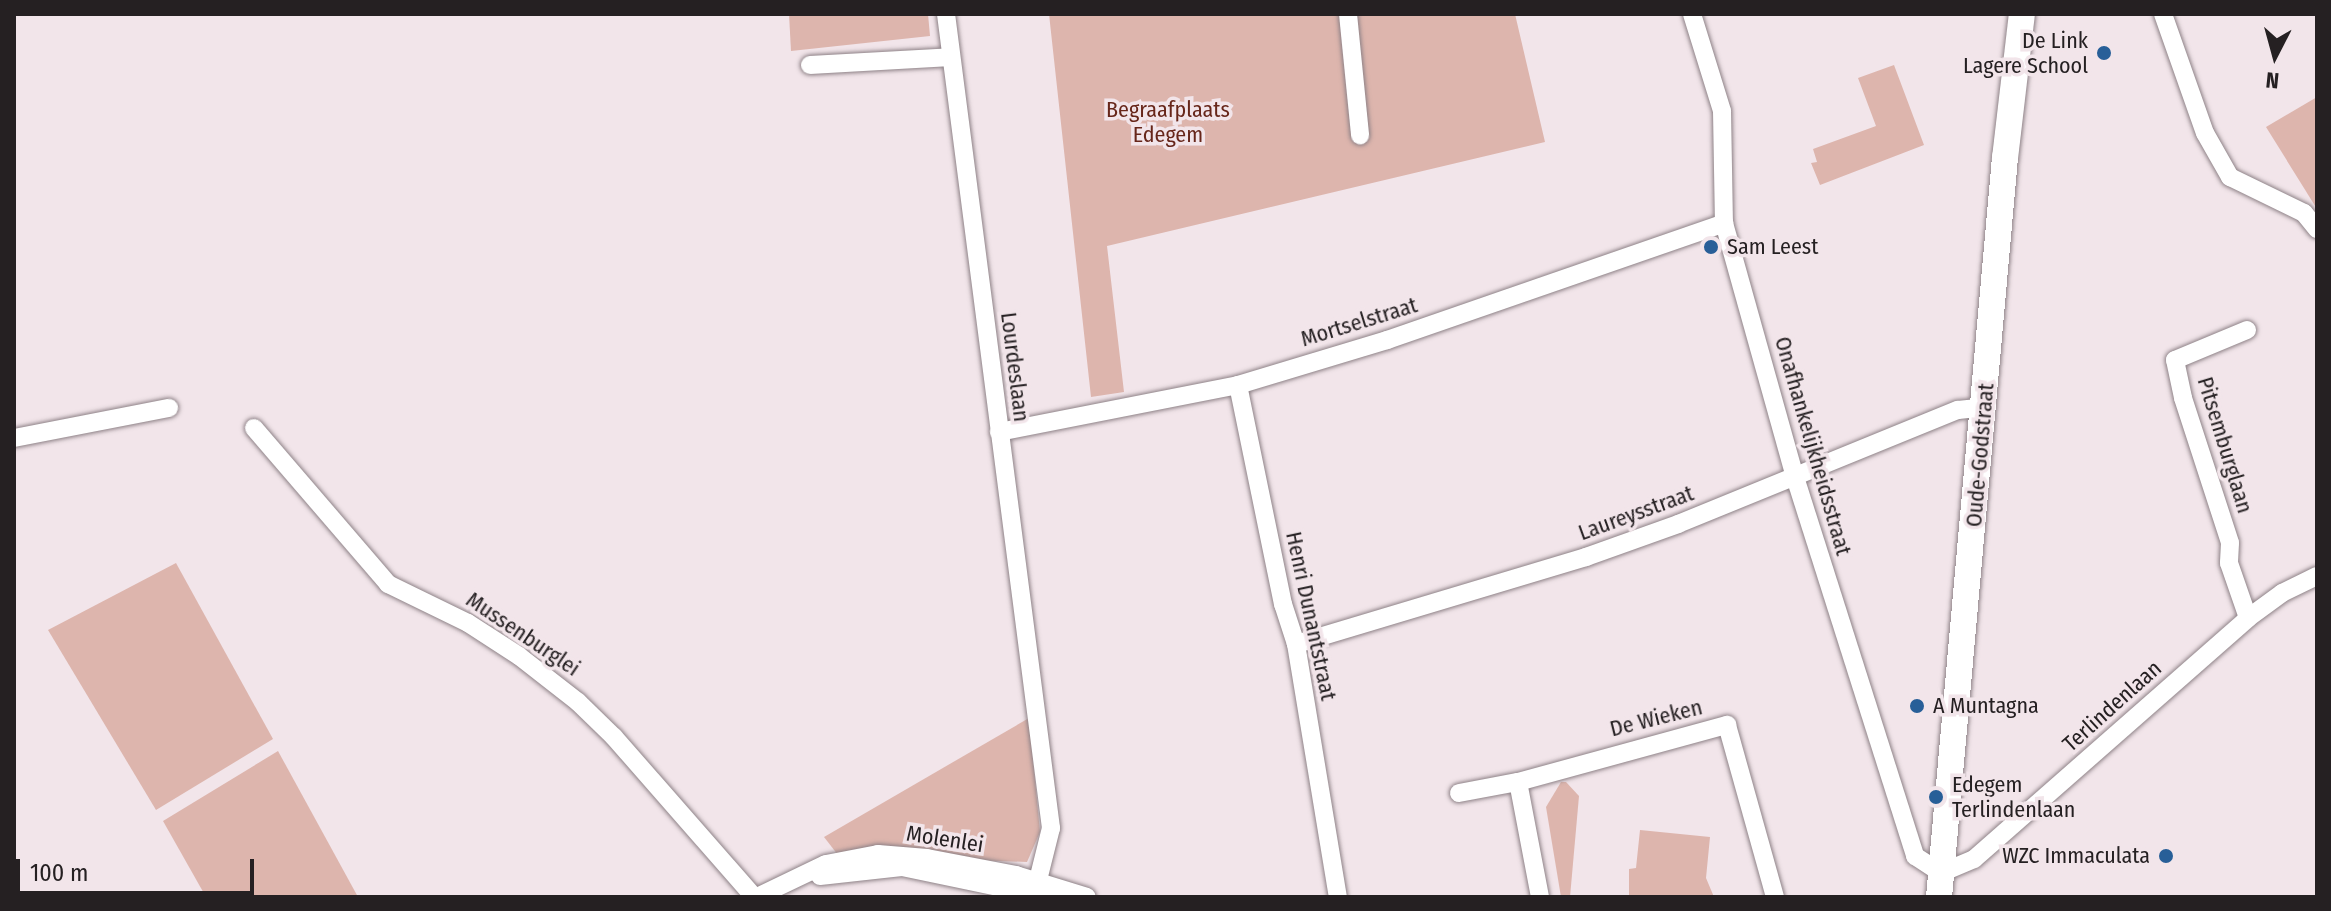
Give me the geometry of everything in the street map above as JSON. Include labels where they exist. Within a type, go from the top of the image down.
[{"type":"street","name":"Lourdeslaan","points":[[946,14],[1051,828],[1042,889]]},
{"type":"street","points":[[1348,14],[1360,135]]},
{"type":"street","name":"Onafhankelijkheidsstraat","points":[[1692,14],[1722,111],[1724,223],[1795,477],[1915,856],[1940,885]]},
{"type":"street","name":"Oude-Godstraat","points":[[1940,885],[2005,158],[2022,14]]},
{"type":"street","points":[[2163,14],[2205,133],[2230,177],[2304,213],[2317,229]]},
{"type":"street","points":[[810,65],[951,57]]},
{"type":"street","name":"Mortselstraat","points":[[999,432],[1238,385],[1387,340],[1724,223]]},
{"type":"street","name":"Pitsemburglaan","points":[[2247,330],[2175,360],[2183,398],[2230,543],[2229,563],[2248,618]]},
{"type":"street","name":"Henri Dunantstraat","points":[[1238,385],[1283,604],[1296,644],[1338,897]]},
{"type":"street","name":"Laureysstraat","points":[[1296,644],[1586,557],[1795,477],[1958,410],[1985,407]]},
{"type":"street","points":[[14,438],[169,408]]},
{"type":"street","name":"Mussenburglei","points":[[254,428],[388,584],[468,623],[519,656],[578,702],[614,737],[756,897]]},
{"type":"street","name":"Terlindenlaan","points":[[1940,885],[2022,820],[2248,618],[2282,593],[2317,576]]},
{"type":"street","name":"De Wieken","points":[[1459,793],[1518,782],[1727,725],[1775,897]]},
{"type":"street","points":[[1518,782],[1540,897]]},
{"type":"street","name":"Henri Dunantstraat","points":[[1322,897],[1330,859]]},
{"type":"street","points":[[756,897],[797,879],[902,867],[956,870],[1087,897]]},
{"type":"street","points":[[953,897],[956,870]]},
{"type":"green space","points":[[789,14],[928,14],[930,36],[791,51]]},
{"type":"green space","name":"Begraafplaats Edegem","points":[[1049,14],[1515,14],[1545,142],[1107,246],[1124,392],[1091,397]]},
{"type":"green space","points":[[1894,65],[1924,145],[1820,185],[1811,163],[1817,162],[1813,149],[1876,126],[1858,78]]},
{"type":"green space","points":[[2317,97],[2317,209],[2266,127]]},
{"type":"green space","points":[[176,563],[273,739],[156,810],[48,630]]},
{"type":"green space","points":[[1029,718],[1040,832],[1027,862],[838,855],[824,837]]},
{"type":"green space","points":[[278,751],[358,897],[206,897],[163,821]]},
{"type":"green space","points":[[1561,782],[1566,782],[1579,796],[1570,897],[1561,897],[1546,807]]},
{"type":"green space","points":[[1640,830],[1710,837],[1706,878],[1714,897],[1629,897],[1629,869],[1636,868]]},
{"type":"place","name":"De Link Lagere School","points":[[2104,53]]},
{"type":"place","name":"Sam Leest","points":[[1711,247]]},
{"type":"place","name":"A Muntagna","points":[[1917,706]]},
{"type":"place","name":"Edegem Terlindenlaan","points":[[1936,797]]},
{"type":"place","name":"WZC Immaculata","points":[[2166,856]]}]
